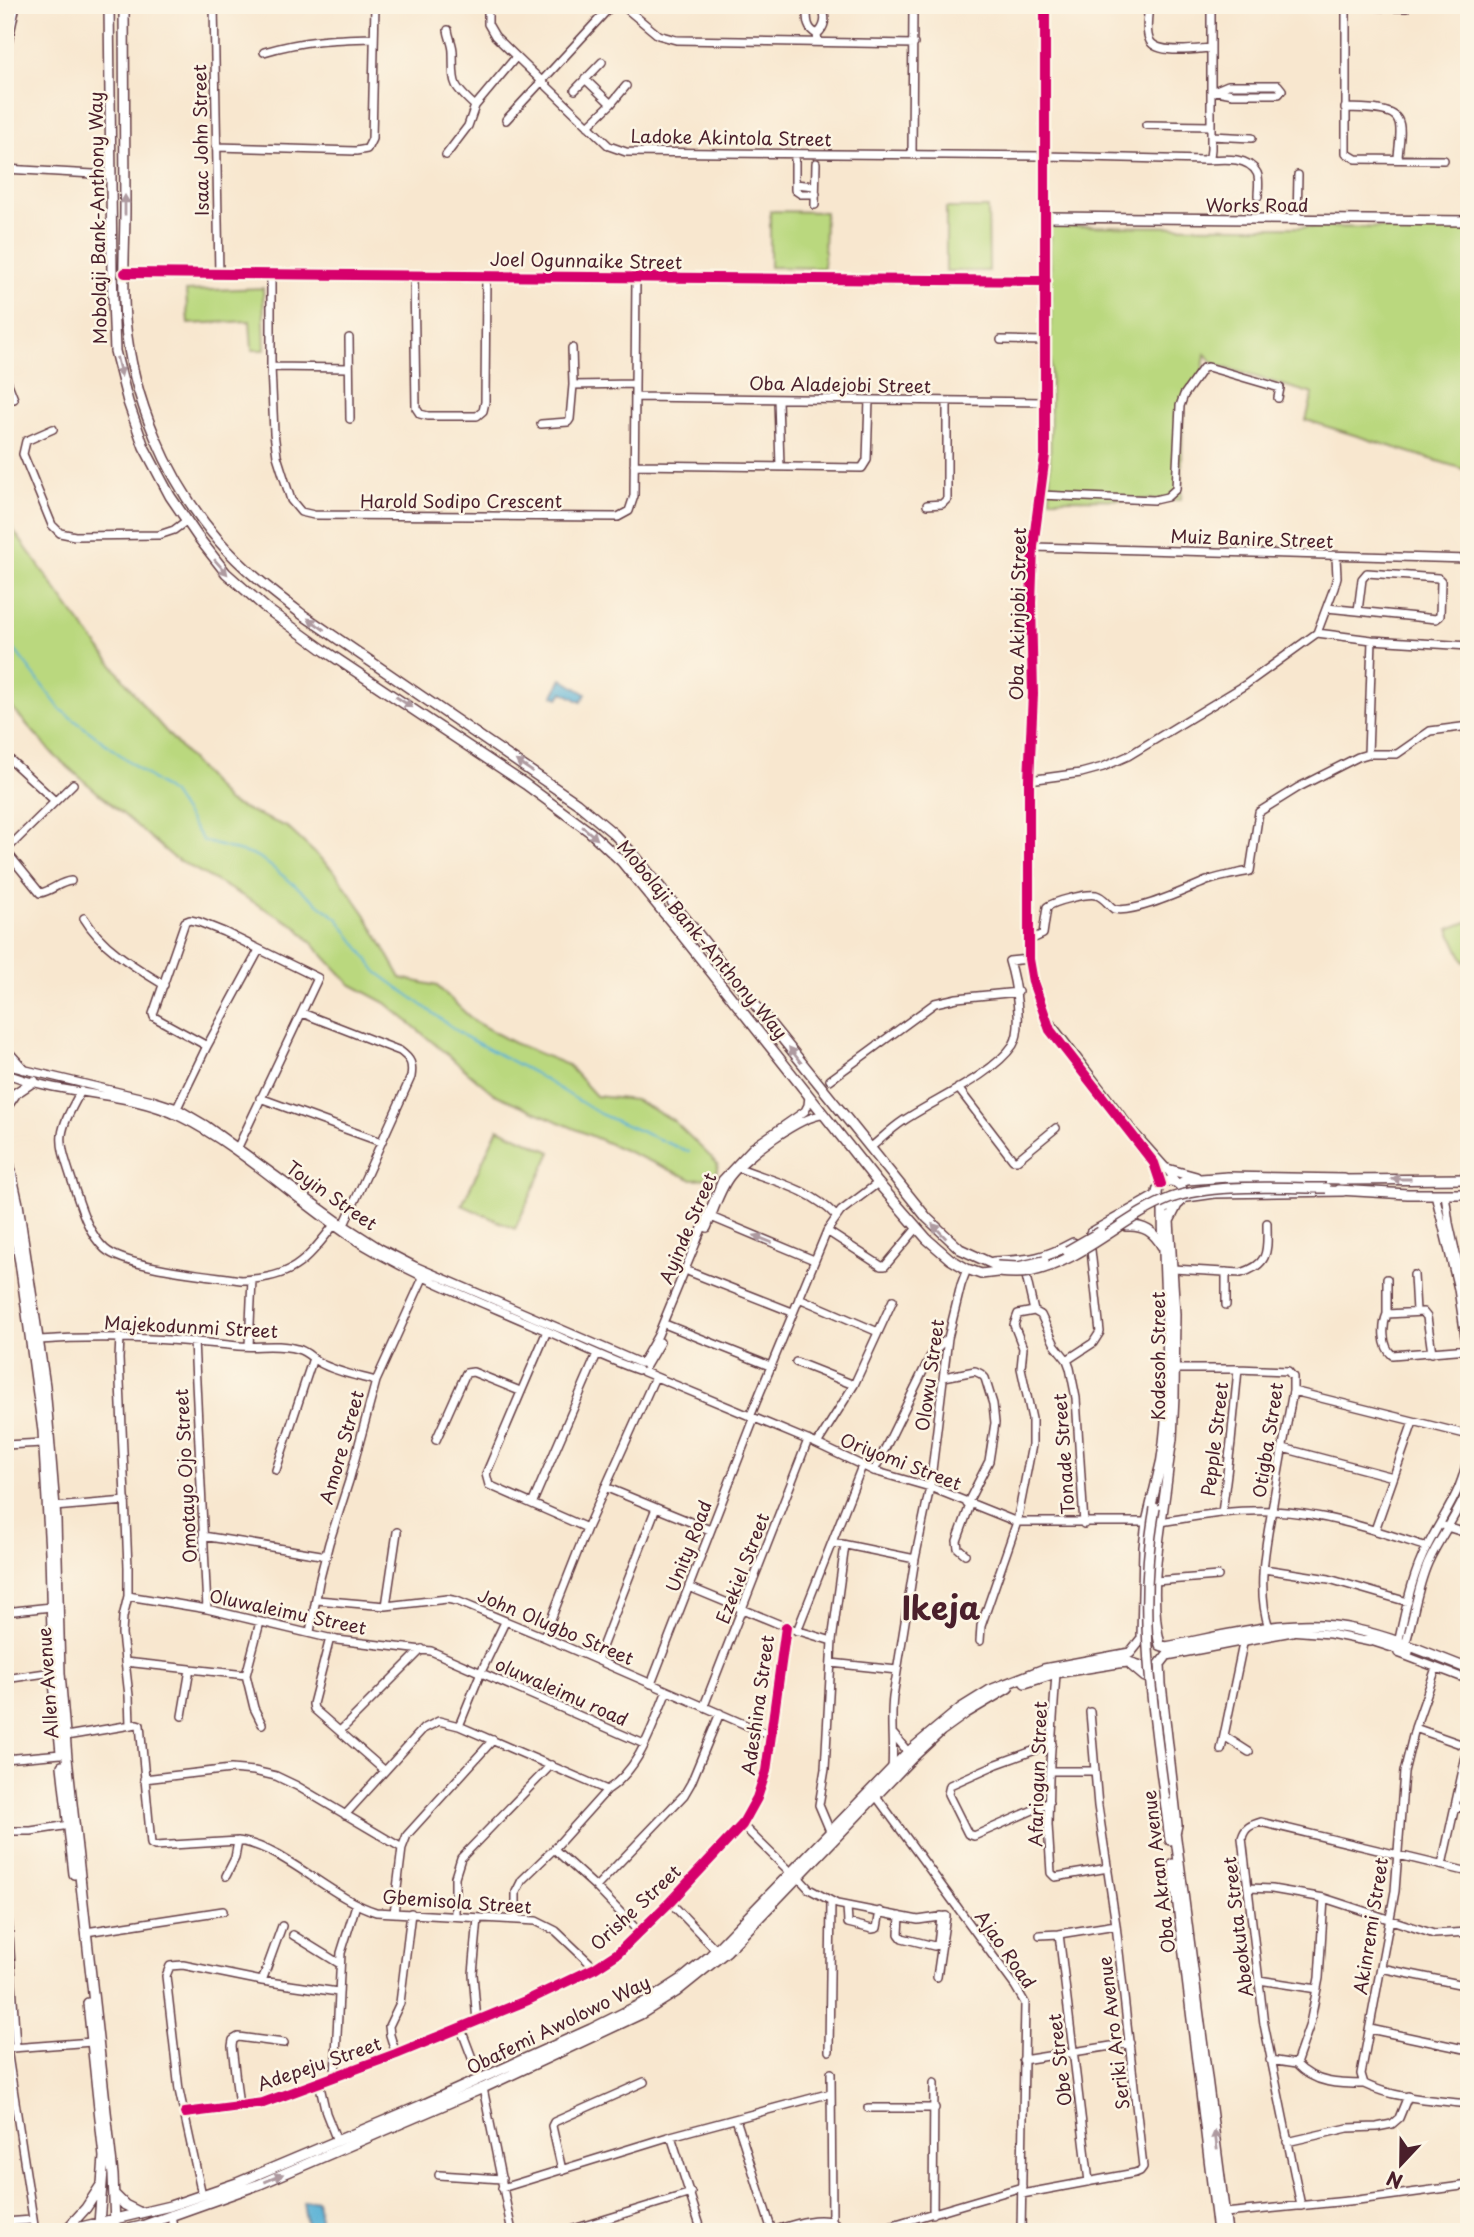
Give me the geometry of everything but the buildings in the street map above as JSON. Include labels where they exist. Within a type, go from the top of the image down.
[{"type":"main road","name":"Mobolaji Bank-Anthony Way","points":[[109,5],[112,311],[118,365],[144,447],[186,521],[217,563],[267,609],[525,783],[608,848],[677,929],[877,1182],[917,1228],[942,1253],[967,1269],[981,1274],[994,1267]]},
{"type":"main road","name":"Mobolaji Bank-Anthony Way","points":[[124,5],[125,319],[139,392],[156,438],[182,488],[210,530],[265,587],[568,797],[613,833],[636,857],[927,1218],[950,1242],[994,1267],[1018,1267],[1050,1259],[1138,1209],[1186,1189],[1221,1184],[1326,1186],[1343,1191],[1469,1194]]},
{"type":"main road","name":"Works Road","points":[[1046,217],[1469,221]]},
{"type":"main road","points":[[334,656],[344,659],[350,655],[349,649],[342,642]]},
{"type":"main road","points":[[362,674],[353,665],[352,659],[359,657],[370,661]]},
{"type":"main road","points":[[5,1049],[23,1069]]},
{"type":"main road","points":[[798,1081],[809,1073]]},
{"type":"main road","points":[[5,1109],[16,1093],[34,1081]]},
{"type":"main road","name":"Allen Avenue","points":[[5,1145],[18,1204],[39,1340],[54,1507],[65,1736],[117,2232]]},
{"type":"main road","points":[[1167,1168],[1201,1178]]},
{"type":"main road","points":[[1160,1202],[1161,1184],[1168,1180],[1177,1183],[1201,1178],[1228,1177],[1344,1179]]},
{"type":"main road","points":[[1228,1177],[1224,1183],[1228,1193]]},
{"type":"main road","name":"Mobolaji Bank-Anthony Way","points":[[1326,1186],[1344,1179],[1469,1179]]},
{"type":"main road","name":"Allen Avenue","points":[[5,1183],[36,1377],[43,1443],[48,1507],[53,1672],[104,2157],[100,2228]]},
{"type":"main road","points":[[1177,1183],[1182,1190],[1180,1201]]},
{"type":"main road","points":[[1160,1202],[1168,1207],[1180,1201],[1228,1193],[1343,1191]]},
{"type":"main road","name":"Kodesoh Street","points":[[1156,1508],[1168,1469],[1172,1428],[1175,1314],[1169,1221],[1180,1201]]},
{"type":"main road","points":[[994,1267],[1048,1256],[1110,1221],[1160,1202]]},
{"type":"main road","points":[[981,1274],[992,1277],[1026,1276],[1054,1268],[1091,1250],[1160,1202]]},
{"type":"main road","name":"Kodesoh Street","points":[[1156,1508],[1167,1395],[1167,1316],[1160,1202]]},
{"type":"main road","points":[[1110,1221],[1117,1222],[1117,1232]]},
{"type":"main road","points":[[1127,1226],[1141,1227],[1153,1233],[1164,1249]]},
{"type":"main road","points":[[1162,1459],[1147,1522],[1142,1638],[1135,1659],[1143,1670],[1162,1800],[1173,1837]]},
{"type":"main road","points":[[1168,1469],[1154,1581],[1157,1627],[1164,1653],[1160,1664],[1161,1684],[1177,1825],[1173,1837]]},
{"type":"main road","name":"Oba Akran Avenue","points":[[1156,1508],[1148,1547],[1146,1626],[1151,1694],[1227,2232]]},
{"type":"main road","points":[[1143,1579],[1144,1584],[1148,1585],[1154,1581]]},
{"type":"main road","points":[[1157,1627],[1164,1642],[1185,1646],[1284,1629],[1318,1628],[1363,1637],[1469,1670]]},
{"type":"main road","points":[[1121,1659],[1139,1640],[1142,1629]]},
{"type":"main road","points":[[1160,1645],[1185,1646],[1244,1639],[1270,1631]]},
{"type":"main road","name":"Obafemi Awolowo Way","points":[[117,2232],[139,2229],[260,2184],[593,2032],[641,2014],[707,1969],[795,1875],[830,1831],[908,1752],[961,1708],[990,1690],[1121,1659],[1149,1640],[1160,1645]]},
{"type":"main road","points":[[1161,1684],[1164,1665],[1185,1646]]},
{"type":"main road","name":"Obafemi Awolowo Way","points":[[593,2032],[682,1979],[716,1950],[912,1758],[941,1731],[966,1713],[1008,1686],[1044,1669],[1121,1659],[1143,1670],[1160,1664],[1167,1655],[1185,1646]]},
{"type":"main road","points":[[1151,1723],[1153,1718],[1157,1717],[1165,1721]]},
{"type":"main road","name":"Oba Akran Avenue","points":[[1173,1837],[1218,2232]]},
{"type":"main road","name":"Obafemi Awolowo Way","points":[[63,2231],[100,2228],[114,2221],[170,2206],[237,2183],[482,2084]]},
{"type":"main road","points":[[63,2231],[86,2208],[102,2184]]},
{"type":"main road","points":[[114,2194],[125,2206],[141,2213]]},
{"type":"street","points":[[5,57],[16,5]]},
{"type":"street","name":"Isaac John Street","points":[[214,5],[219,274]]},
{"type":"street","points":[[216,147],[356,151],[367,149],[372,139],[375,5]]},
{"type":"street","name":"Ladoke Akintola Street","points":[[488,5],[488,23],[491,30],[516,57],[609,146],[635,153],[1237,160],[1250,166],[1257,174],[1258,196]]},
{"type":"street","points":[[506,120],[612,5]]},
{"type":"street","points":[[622,5],[639,21],[666,38],[760,42],[817,38],[914,44]]},
{"type":"street","points":[[815,5],[825,12],[823,29],[817,38],[808,26],[807,10],[815,5]]},
{"type":"street","points":[[912,155],[914,5]]},
{"type":"street","name":"Oba Akinjobi Street","points":[[1045,5],[1045,454],[1033,547],[1031,603],[1033,694],[1029,780],[1029,959],[1038,997],[1051,1030],[1154,1163],[1161,1184]]},
{"type":"street","points":[[1207,160],[1211,154],[1214,90],[1211,5]]},
{"type":"street","points":[[1149,6],[1148,34],[1154,45],[1167,50],[1211,48]]},
{"type":"street","points":[[1406,8],[1346,6],[1346,153],[1356,159],[1444,160]]},
{"type":"street","points":[[449,30],[453,45],[454,82],[475,106]]},
{"type":"street","points":[[264,52],[320,39],[374,38]]},
{"type":"street","points":[[446,155],[468,126],[475,106],[516,57]]},
{"type":"street","points":[[575,90],[602,62]]},
{"type":"street","points":[[585,79],[611,104]]},
{"type":"street","points":[[1234,85],[1278,85],[1282,90],[1279,94],[1233,94],[1214,90],[1234,85]]},
{"type":"street","points":[[588,126],[626,86]]},
{"type":"street","points":[[1345,108],[1387,111],[1394,114],[1400,121],[1398,159]]},
{"type":"street","points":[[1146,125],[1212,126]]},
{"type":"street","points":[[1212,136],[1252,138]]},
{"type":"street","points":[[795,155],[795,184],[816,190]]},
{"type":"street","points":[[816,163],[816,205]]},
{"type":"street","points":[[5,169],[111,175]]},
{"type":"street","points":[[1297,220],[1298,175]]},
{"type":"street","name":"Joel Ogunnaike Street","points":[[125,273],[1045,281]]},
{"type":"street","name":"Harold Sodipo Crescent","points":[[271,274],[271,367],[277,456],[291,500],[301,512],[314,515],[618,517],[629,511],[634,496],[636,278]]},
{"type":"street","points":[[414,276],[416,408],[420,414],[428,416],[477,416],[483,411],[485,402],[486,276]]},
{"type":"street","points":[[349,338],[349,419]]},
{"type":"street","points":[[1001,340],[1045,341]]},
{"type":"street","points":[[541,424],[568,422],[573,385],[572,348]]},
{"type":"street","points":[[271,367],[349,368]]},
{"type":"street","points":[[1040,495],[1154,500],[1167,497],[1176,489],[1180,406],[1184,395],[1203,368],[1208,367],[1280,387],[1278,398]]},
{"type":"street","points":[[5,376],[14,399]]},
{"type":"street","points":[[573,385],[635,384]]},
{"type":"street","name":"Oba Aladejobi Street","points":[[635,397],[1045,402]]},
{"type":"street","points":[[778,399],[780,467]]},
{"type":"street","points":[[634,464],[862,468],[867,460],[869,400]]},
{"type":"street","points":[[927,505],[942,504],[947,499],[947,401]]},
{"type":"street","points":[[53,429],[26,441],[23,454],[52,526],[60,533],[75,536],[159,535],[174,530],[186,521]]},
{"type":"street","name":"Muiz Banire Street","points":[[1033,547],[1469,559]]},
{"type":"street","points":[[1029,780],[1081,773],[1128,756],[1219,702],[1317,633],[1336,577],[1336,557]]},
{"type":"street","points":[[1327,608],[1436,619],[1440,616],[1441,581],[1438,578],[1367,573],[1362,579],[1358,611]]},
{"type":"street","points":[[1317,633],[1372,640],[1469,646]]},
{"type":"street","points":[[1368,754],[1372,640]]},
{"type":"street","points":[[1028,941],[1043,934],[1047,907],[1053,903],[1094,895],[1105,900],[1114,909],[1126,909],[1179,895],[1209,880],[1250,871],[1257,817],[1262,809],[1358,757],[1368,754],[1397,754],[1430,731],[1469,726]]},
{"type":"street","points":[[5,755],[55,801]]},
{"type":"street","points":[[71,881],[64,881],[40,893],[6,851],[73,784]]},
{"type":"street","points":[[84,918],[90,929],[116,952],[164,985]]},
{"type":"street","points":[[207,1046],[154,1017],[152,1011],[164,985],[185,922],[199,922],[224,932],[318,978],[238,1147]]},
{"type":"street","points":[[177,1108],[259,950]]},
{"type":"street","points":[[870,1148],[902,1121],[974,1079],[1013,1046],[1017,1036],[1018,992],[1009,961],[1029,959]]},
{"type":"street","points":[[830,1080],[935,1003],[1018,992]]},
{"type":"street","points":[[302,1013],[400,1051],[410,1058],[411,1077],[344,1225]]},
{"type":"street","points":[[1049,1021],[1133,1131],[1177,1183]]},
{"type":"street","name":"Toyin Street","points":[[5,1065],[177,1108],[238,1147],[344,1225],[380,1248],[643,1367],[654,1376]]},
{"type":"street","name":"Toyin Street","points":[[5,1073],[150,1106],[187,1121],[253,1165],[334,1226],[423,1278],[597,1354],[643,1367]]},
{"type":"street","points":[[958,1088],[1013,1160],[1017,1160],[1056,1128]]},
{"type":"street","points":[[81,1091],[62,1128],[61,1146],[83,1214],[102,1246],[114,1255],[138,1263],[241,1280],[252,1279],[298,1266],[307,1260],[334,1226]]},
{"type":"street","name":"Ayinde Street","points":[[643,1367],[722,1180],[752,1147],[805,1111],[809,1095]]},
{"type":"street","points":[[260,1098],[382,1142]]},
{"type":"street","name":"Ayinde Street","points":[[643,1367],[667,1325],[722,1190],[731,1175],[759,1149],[814,1116],[825,1115]]},
{"type":"street","points":[[739,1168],[810,1195],[836,1216]]},
{"type":"street","name":"Unity Road","points":[[651,1684],[770,1366],[827,1231],[836,1216],[877,1182]]},
{"type":"street","points":[[1440,1194],[1469,1312]]},
{"type":"street","points":[[1440,1194],[1469,1364]]},
{"type":"street","points":[[711,1217],[814,1260]]},
{"type":"street","points":[[1172,1269],[1241,1273],[1250,1270],[1265,1259],[1267,1223]]},
{"type":"street","points":[[827,1231],[885,1266],[917,1228]]},
{"type":"street","points":[[1067,1360],[1093,1343],[1100,1332],[1091,1250]]},
{"type":"street","name":"Olowu Street","points":[[892,1769],[894,1735],[890,1718],[897,1670],[930,1487],[948,1338],[967,1269]]},
{"type":"street","points":[[690,1272],[792,1312]]},
{"type":"street","points":[[1226,1272],[1226,1306]]},
{"type":"street","points":[[1414,1275],[1416,1311]]},
{"type":"street","points":[[980,1641],[981,1626],[1017,1522],[1027,1479],[1032,1419],[1021,1377],[1023,1348],[1014,1325],[1015,1319],[1024,1311],[1034,1311],[1026,1276]]},
{"type":"street","name":"Amore Street","points":[[310,1632],[319,1582],[376,1381],[423,1278]]},
{"type":"street","points":[[249,1346],[252,1279]]},
{"type":"street","points":[[1387,1279],[1384,1329],[1386,1349],[1389,1353],[1432,1353],[1468,1349]]},
{"type":"street","points":[[799,1298],[878,1332]]},
{"type":"street","name":"Ezekiel Street","points":[[704,1706],[813,1442],[853,1385],[893,1300]]},
{"type":"street","name":"Tonade Street","points":[[1034,1311],[1041,1315],[1055,1345],[1067,1360],[1076,1398],[1084,1524]]},
{"type":"street","points":[[1387,1314],[1423,1312],[1427,1317],[1432,1353]]},
{"type":"street","points":[[667,1325],[770,1366]]},
{"type":"street","points":[[547,1331],[486,1479],[489,1485],[587,1528]]},
{"type":"street","name":"Majekodunmi Street","points":[[39,1340],[95,1336],[249,1346],[268,1344],[295,1348],[329,1367],[376,1381]]},
{"type":"street","points":[[120,1337],[128,1596],[122,1634],[130,1725]]},
{"type":"street","points":[[874,1471],[930,1357],[948,1338]]},
{"type":"street","name":"Omotayo Ojo Street","points":[[194,1341],[207,1609]]},
{"type":"street","points":[[532,1504],[597,1354]]},
{"type":"street","points":[[276,1470],[313,1359]]},
{"type":"street","points":[[796,1362],[853,1385]]},
{"type":"street","name":"Otigba Street","points":[[1174,1369],[1288,1371],[1293,1377],[1264,1569],[1264,1611],[1270,1631]]},
{"type":"street","name":"Pepple Street","points":[[1222,1513],[1238,1369]]},
{"type":"street","points":[[944,1377],[975,1371],[981,1374],[985,1378],[993,1404],[995,1423],[989,1461],[969,1504],[957,1541],[958,1548],[965,1554]]},
{"type":"street","points":[[436,1440],[466,1373],[473,1372],[520,1391]]},
{"type":"street","points":[[544,1637],[587,1528],[654,1376]]},
{"type":"street","name":"Oriyomi Street","points":[[654,1376],[813,1442],[874,1471],[930,1487],[1017,1522],[1147,1522]]},
{"type":"street","points":[[1293,1391],[1469,1435]]},
{"type":"street","points":[[1375,1530],[1413,1422]]},
{"type":"street","points":[[5,1445],[43,1443]]},
{"type":"street","points":[[1283,1448],[1393,1477]]},
{"type":"street","points":[[1402,1641],[1421,1579],[1457,1494],[1469,1448]]},
{"type":"street","points":[[797,1631],[862,1466]]},
{"type":"street","points":[[1402,1641],[1414,1577],[1427,1547],[1460,1506],[1469,1485]]},
{"type":"street","points":[[605,1487],[710,1530]]},
{"type":"street","points":[[54,1507],[126,1501]]},
{"type":"street","points":[[597,1660],[656,1508]]},
{"type":"street","points":[[1160,1522],[1222,1513],[1272,1510],[1306,1514],[1375,1530],[1427,1547]]},
{"type":"street","points":[[1444,1525],[1469,1534]]},
{"type":"street","points":[[386,1606],[397,1532]]},
{"type":"street","points":[[203,1536],[327,1556]]},
{"type":"street","points":[[832,1542],[915,1559]]},
{"type":"street","points":[[830,1831],[819,1805],[825,1769],[832,1641],[845,1545]]},
{"type":"street","points":[[1264,1569],[1329,1579],[1408,1602]]},
{"type":"street","points":[[1154,1581],[1218,1576]]},
{"type":"street","points":[[689,1587],[786,1627],[832,1641]]},
{"type":"street","name":"Oluwaleimu Street","points":[[128,1596],[207,1609],[360,1644],[422,1649],[481,1672]]},
{"type":"street","name":"John Olugbo Street","points":[[317,1600],[386,1606],[447,1599],[464,1604],[771,1737]]},
{"type":"street","points":[[5,1612],[51,1607]]},
{"type":"street","points":[[1284,1629],[1300,1621],[1362,1628],[1402,1641],[1469,1670]]},
{"type":"street","points":[[260,1622],[246,1675],[254,1708],[262,1724]]},
{"type":"street","points":[[481,1672],[505,1622]]},
{"type":"street","name":"Adeshina Street","points":[[742,1825],[762,1787],[786,1627]]},
{"type":"street","points":[[1284,1629],[1359,1638],[1434,1661],[1469,1679]]},
{"type":"street","points":[[330,1637],[314,1709],[385,1771]]},
{"type":"street","points":[[1221,1750],[1244,1639]]},
{"type":"street","points":[[340,1731],[422,1649]]},
{"type":"street","name":"Akinremi Street","points":[[1365,2084],[1361,2074],[1390,1919],[1398,1855],[1402,1786],[1434,1661]]},
{"type":"street","points":[[125,1662],[246,1675]]},
{"type":"street","points":[[831,1662],[897,1670]]},
{"type":"street","points":[[182,1716],[191,1669]]},
{"type":"street","points":[[5,1679],[53,1672]]},
{"type":"street","name":"oluwaleimu road","points":[[459,1726],[481,1672],[644,1744],[629,1770],[522,1880],[517,1889],[516,1919]]},
{"type":"street","name":"Afariogun Street","points":[[1056,1673],[1049,1803],[1052,1876],[1108,1868]]},
{"type":"street","points":[[644,1744],[667,1690]]},
{"type":"street","name":"Seriki Aro Avenue","points":[[869,2232],[1022,2190],[1089,2182],[1135,2173],[1143,2167],[1116,1925],[1094,1771],[1090,1712]]},
{"type":"street","points":[[596,1887],[684,1795],[720,1713]]},
{"type":"street","points":[[345,1815],[429,1725],[439,1721],[459,1726],[607,1790]]},
{"type":"street","points":[[65,1736],[140,1725],[144,1779],[230,1769],[276,1776],[402,1848]]},
{"type":"street","points":[[1415,1728],[1468,1747],[1442,1865]]},
{"type":"street","points":[[894,1735],[908,1752]]},
{"type":"street","points":[[1224,1736],[1249,1752]]},
{"type":"street","points":[[394,1913],[402,1848],[410,1830],[493,1740]]},
{"type":"street","points":[[1049,1803],[974,1836],[968,1834],[947,1789],[950,1785],[998,1764],[1052,1744]]},
{"type":"street","points":[[5,1759],[61,1754]]},
{"type":"street","points":[[455,1916],[455,1877],[460,1858],[551,1765]]},
{"type":"street","points":[[1050,1772],[1094,1771]]},
{"type":"street","name":"Gbemisola Street","points":[[144,1779],[151,1844],[249,1842],[262,1847],[356,1905],[376,1912],[536,1921],[548,1925],[595,1968]]},
{"type":"street","name":"Ajao Road","points":[[876,1796],[1023,1998],[1026,2009],[1021,2232]]},
{"type":"street","points":[[1455,1806],[1469,1809]]},
{"type":"street","name":"Abeokuta Street","points":[[1301,2206],[1270,2060],[1243,1833],[1250,1825],[1261,1822],[1469,1872]]},
{"type":"street","points":[[5,1832],[69,1825]]},
{"type":"street","points":[[742,1825],[809,1889],[831,1902],[918,1920],[947,1916],[937,1977]]},
{"type":"street","name":"Orishe Street","points":[[461,2029],[595,1968],[618,1953],[742,1825]]},
{"type":"street","points":[[226,1876],[235,1858],[238,1841]]},
{"type":"street","points":[[554,1849],[596,1887],[639,1932]]},
{"type":"street","points":[[5,1871],[16,2047]]},
{"type":"street","points":[[1250,1888],[1324,1898],[1434,1934],[1469,1932]]},
{"type":"street","points":[[1296,2064],[1310,2024],[1317,1989],[1324,1898]]},
{"type":"street","points":[[670,1902],[716,1950]]},
{"type":"street","points":[[829,2051],[831,1902]]},
{"type":"street","points":[[335,2076],[342,1945],[356,1905]]},
{"type":"street","points":[[847,1906],[848,1923],[872,1930],[877,1928],[880,1912]]},
{"type":"street","points":[[86,1932],[223,1911]]},
{"type":"street","points":[[396,2054],[389,2026],[400,2003],[411,1913]]},
{"type":"street","points":[[900,1916],[899,1934],[902,1938],[934,1946],[937,1944],[941,1916]]},
{"type":"street","points":[[477,2022],[473,1974],[478,1918]]},
{"type":"street","points":[[1040,1935],[1116,1925]]},
{"type":"street","points":[[262,1982],[282,1926]]},
{"type":"street","name":"Obe Street","points":[[1059,1934],[1089,2182]]},
{"type":"street","points":[[293,1935],[340,1964]]},
{"type":"street","points":[[202,2195],[179,2090],[167,1971],[170,1966],[183,1965],[262,1982],[338,1992]]},
{"type":"street","points":[[1381,1968],[1469,1986]]},
{"type":"street","points":[[1259,1980],[1317,1989]]},
{"type":"street","points":[[461,2029],[482,2084],[512,2232]]},
{"type":"street","name":"Adepeju Street","points":[[185,2113],[263,2103],[461,2029]]},
{"type":"street","points":[[1370,2029],[1469,2050]]},
{"type":"street","points":[[239,2107],[233,2040],[238,2037],[284,2043]]},
{"type":"street","points":[[35,2232],[6,2049],[92,2042]]},
{"type":"street","points":[[1023,2060],[1130,2043]]},
{"type":"street","points":[[1270,2060],[1296,2064],[1315,2079],[1337,2084],[1365,2084],[1408,2096],[1469,2104]]},
{"type":"street","points":[[831,2073],[832,2222]]},
{"type":"street","points":[[319,2082],[326,2113],[337,2141]]},
{"type":"street","points":[[562,2170],[552,2126],[554,2122],[644,2082]]},
{"type":"street","points":[[933,2214],[934,2083]]},
{"type":"street","points":[[439,2175],[502,2183],[562,2170],[671,2136],[831,2093]]},
{"type":"street","points":[[1287,2142],[1348,2128],[1392,2124],[1399,2118],[1408,2096]]},
{"type":"street","points":[[868,2108],[934,2108]]},
{"type":"street","points":[[736,2119],[771,2231],[810,2221],[823,2221],[832,2222],[847,2232]]},
{"type":"street","points":[[671,2136],[702,2232]]},
{"type":"street","points":[[1225,2213],[1469,2185]]},
{"type":"street","points":[[564,2232],[691,2193]]},
{"type":"street","points":[[171,2215],[174,2232]]},
{"type":"street","points":[[5,2222],[32,2220]]},
{"type":"green space","points":[[946,208],[988,208],[989,271],[946,271]]},
{"type":"green space","points":[[770,211],[825,212],[824,268],[770,267]]},
{"type":"green space","points":[[1049,226],[1469,228],[1469,471],[1306,420],[1313,394],[1216,365],[1205,354],[1203,372],[1183,398],[1181,500],[1050,499]]},
{"type":"green space","points":[[263,288],[265,350],[252,350],[250,321],[188,324],[186,291]]},
{"type":"green space","points":[[5,514],[14,531],[72,612],[148,711],[228,802],[287,827],[335,872],[365,914],[401,978],[437,986],[475,1022],[514,1043],[568,1065],[596,1096],[635,1100],[673,1120],[718,1164],[715,1178],[691,1179],[494,1094],[386,1003],[350,984],[296,926],[173,857],[55,756],[5,700]]},
{"type":"green space","points":[[1469,921],[1469,960],[1464,962],[1449,929]]},
{"type":"green space","points":[[498,1128],[551,1152],[515,1229],[462,1205]]},
{"type":"water","points":[[562,679],[586,694],[581,702],[563,692],[559,698],[553,695]]},
{"type":"water","points":[[317,2200],[322,2232],[308,2232],[303,2202]]},
{"type":"waterway","points":[[5,637],[61,710],[172,794],[203,841],[259,857],[338,919],[377,972],[464,1036],[534,1073],[600,1114],[689,1152]]},
{"type":"cycle path","points":[[1045,5],[1045,455],[1033,547],[1031,603],[1033,694],[1029,780],[1029,959],[1033,982],[1050,1030],[1154,1163],[1161,1184]]},
{"type":"cycle path","points":[[125,273],[1046,281]]},
{"type":"cycle path","points":[[185,2113],[263,2103],[396,2054],[528,2000],[595,1968],[618,1953],[742,1825],[757,1798],[766,1771],[786,1627]]},
{"type":"district","name":"Ikeja","points":[[941,1607]]}]
